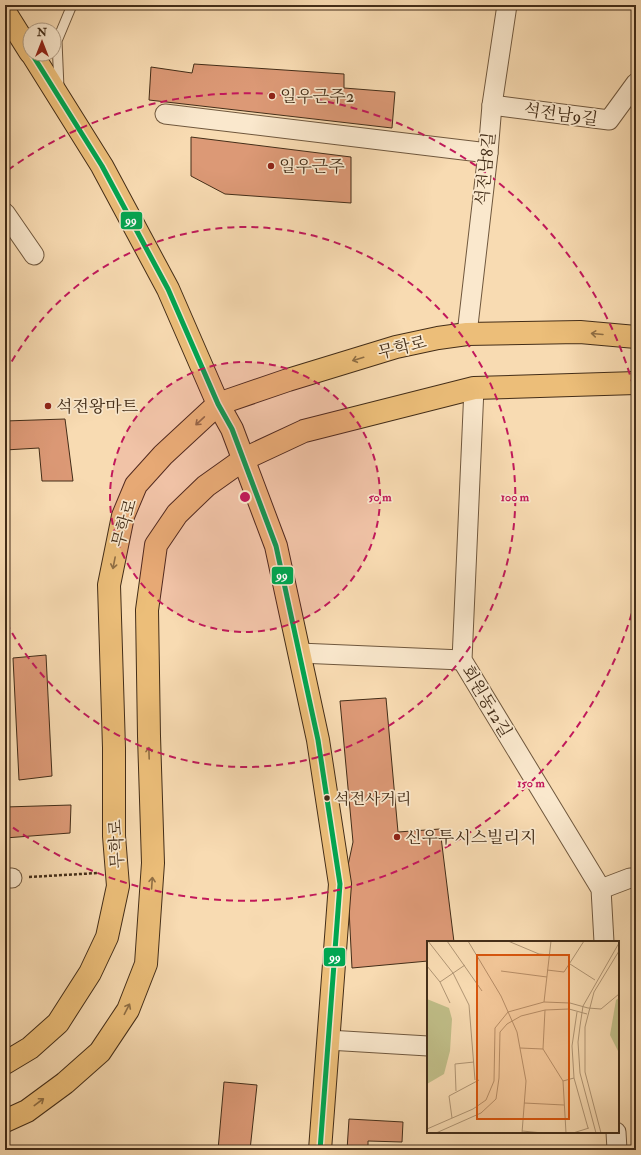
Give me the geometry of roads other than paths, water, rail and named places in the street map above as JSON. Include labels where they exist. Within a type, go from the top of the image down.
[{"type":"main road","points":[[5,12],[22,39]]},
{"type":"main road","points":[[37,62],[102,166],[168,289],[218,404],[232,429],[276,546],[318,740],[340,884],[320,1150]]},
{"type":"main road","name":"무학로","points":[[5,1063],[30,1048],[58,1023],[90,973],[107,937],[118,886],[114,836],[114,748],[109,585],[122,516],[136,485],[163,455],[218,404],[288,380],[396,347],[438,338],[467,334],[580,332],[636,337]]},
{"type":"main road","name":"무학로","points":[[5,1121],[27,1111],[65,1083],[100,1052],[128,1010],[146,964],[153,863],[147,610],[156,545],[178,514],[206,486],[244,459],[304,431],[474,388],[636,383]]},
{"type":"street","name":"석전남8길","points":[[467,334],[488,153],[492,105],[506,5]]},
{"type":"street","name":"석전남9길","points":[[492,105],[609,120],[636,83]]},
{"type":"street","points":[[166,114],[488,153]]},
{"type":"street","points":[[5,213],[34,255]]},
{"type":"street","name":"회원동12길","points":[[474,388],[462,660],[601,889],[604,941]]},
{"type":"street","points":[[299,653],[462,660]]},
{"type":"street","points":[[601,889],[630,878],[636,878]]},
{"type":"street","points":[[328,1040],[427,1046]]},
{"type":"street","points":[[616,1133],[617,1150]]},
{"type":"lane","points":[[59,98],[58,41],[72,5]]},
{"type":"place","name":"일우근주2","points":[[272,96]]},
{"type":"place","name":"일우근주","points":[[271,166]]},
{"type":"place","name":"석전왕마트","points":[[48,406]]},
{"type":"place","name":"석전사거리","points":[[327,798]]},
{"type":"place","name":"신우투시스빌리지","points":[[397,837]]}]
